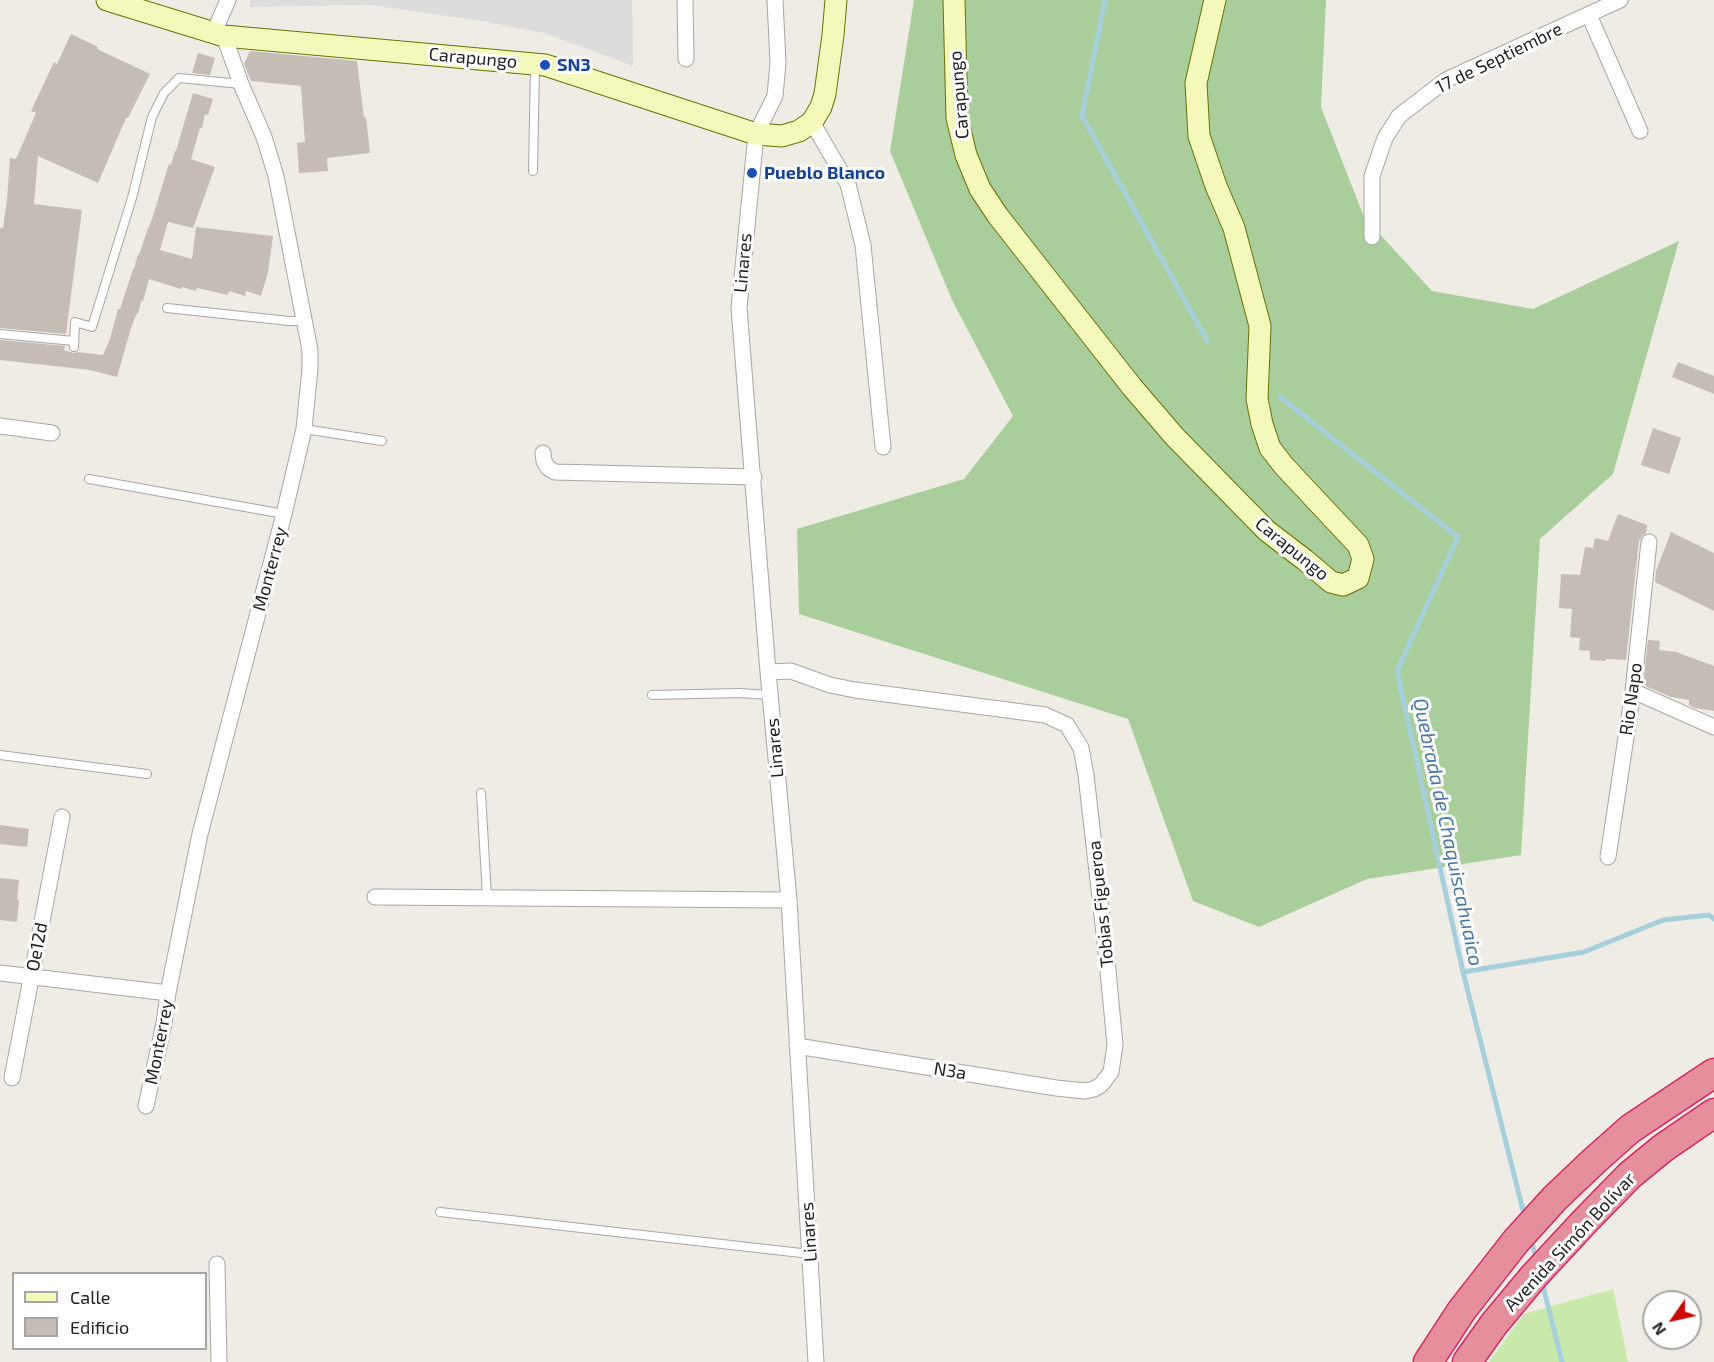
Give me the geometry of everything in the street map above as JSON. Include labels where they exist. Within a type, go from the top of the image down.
[{"type":"highway","name":"Avenida Simón Bolívar","points":[[1428,1362],[1462,1310],[1516,1241],[1555,1198],[1630,1129],[1714,1073]]},
{"type":"highway","name":"Avenida Simón Bolívar","points":[[1467,1362],[1494,1324],[1534,1276],[1630,1175],[1663,1148],[1714,1113]]},
{"type":"street","name":"Carapungo","points":[[107,0],[219,34],[545,65],[756,134],[782,136],[799,131],[812,122]]},
{"type":"street","points":[[219,34],[228,0]]},
{"type":"street","points":[[685,0],[686,59]]},
{"type":"street","points":[[756,134],[775,96],[778,63],[776,0]]},
{"type":"street","points":[[836,0],[825,94],[812,122],[848,184],[863,244],[883,447]]},
{"type":"street","name":"Carapungo","points":[[954,0],[957,118],[966,155],[980,189],[1034,264],[1175,437],[1267,531],[1331,582],[1343,585],[1358,578],[1363,559],[1358,545],[1284,466],[1270,448],[1262,424],[1257,399],[1260,326],[1234,228],[1216,186],[1200,136],[1196,83],[1215,0]]},
{"type":"street","name":"17 de Septiembre","points":[[1372,237],[1372,176],[1385,138],[1399,116],[1446,80],[1620,0]]},
{"type":"street","points":[[1589,15],[1640,131]]},
{"type":"street","name":"Monterrey","points":[[146,1106],[200,834],[304,429],[310,350],[276,176],[264,137],[219,34]]},
{"type":"street","name":"Linares","points":[[756,134],[739,308],[789,900],[816,1362]]},
{"type":"street","points":[[0,426],[52,433]]},
{"type":"street","points":[[543,453],[548,468],[555,472],[754,477]]},
{"type":"street","name":"Rio Napo","points":[[1608,857],[1633,691],[1649,542]]},
{"type":"street","name":"Tobias Figueroa","points":[[768,672],[791,671],[830,685],[855,690],[1045,715],[1067,725],[1081,747],[1086,775],[1107,960],[1115,1045],[1111,1072],[1101,1084]]},
{"type":"street","points":[[1633,691],[1714,727]]},
{"type":"street","name":"Oe12d","points":[[12,1078],[62,817]]},
{"type":"street","points":[[375,897],[789,900]]},
{"type":"street","points":[[0,973],[168,993]]},
{"type":"street","name":"N3a","points":[[797,1046],[1056,1088],[1084,1091],[1094,1089],[1101,1084]]},
{"type":"street","points":[[217,1264],[219,1362]]},
{"type":"lane","points":[[533,171],[535,63]]},
{"type":"lane","points":[[0,334],[74,344],[75,322],[92,327],[132,198],[152,117],[164,93],[179,78],[241,84]]},
{"type":"lane","points":[[167,308],[305,321]]},
{"type":"lane","points":[[304,429],[382,441]]},
{"type":"lane","points":[[89,478],[284,514]]},
{"type":"lane","points":[[652,695],[740,693],[770,695]]},
{"type":"lane","points":[[0,755],[147,774]]},
{"type":"lane","points":[[481,794],[487,897]]},
{"type":"lane","points":[[440,1212],[810,1254]]},
{"type":"shaded area","points":[[250,0],[632,0],[633,66],[544,33],[487,22],[371,5],[250,7]]},
{"type":"green space","points":[[914,0],[1326,0],[1321,107],[1364,217],[1432,291],[1533,309],[1679,241],[1613,474],[1540,539],[1521,855],[1367,879],[1259,927],[1193,901],[1128,719],[799,614],[797,529],[964,479],[1013,416],[952,300],[890,151]]},
{"type":"green space","points":[[1613,1289],[1628,1362],[1489,1362],[1524,1314]]},
{"type":"building","points":[[71,34],[150,74],[126,118],[98,183],[38,156],[34,204],[82,210],[66,334],[0,328],[0,228],[3,228],[7,200],[10,158],[16,159],[36,113],[31,111],[54,62],[57,64]]},
{"type":"building","points":[[250,51],[357,61],[370,153],[327,158],[328,171],[299,173],[297,143],[305,142],[301,86],[251,81],[244,64]]},
{"type":"building","points":[[198,53],[215,58],[210,75],[192,73]]},
{"type":"building","points":[[193,93],[213,99],[208,115],[205,114],[191,159],[215,167],[193,228],[168,222],[160,250],[192,259],[196,227],[273,236],[268,272],[261,296],[246,291],[245,296],[229,291],[228,295],[197,288],[196,291],[182,287],[181,289],[149,279],[143,301],[141,301],[131,328],[117,377],[90,370],[0,360],[0,340],[65,346],[64,350],[73,353],[103,355],[152,219],[169,164],[171,165],[176,151]]},
{"type":"building","points":[[1678,362],[1714,376],[1714,394],[1672,377]]},
{"type":"building","points":[[1653,428],[1681,438],[1669,474],[1641,465]]},
{"type":"building","points":[[1618,514],[1647,525],[1646,533],[1639,541],[1626,660],[1590,660],[1590,651],[1579,650],[1580,638],[1570,637],[1572,609],[1559,608],[1561,574],[1580,575],[1585,547],[1593,548],[1595,538],[1608,541]]},
{"type":"building","points":[[1671,532],[1714,553],[1714,611],[1655,582],[1656,571]]},
{"type":"building","points":[[1648,640],[1660,641],[1659,650],[1676,652],[1714,666],[1714,711],[1695,708],[1689,705],[1689,700],[1671,697],[1643,685]]},
{"type":"building","points":[[0,825],[29,829],[27,847],[0,844]]},
{"type":"building","points":[[0,878],[19,880],[17,922],[0,920]]},
{"type":"waterway","name":"Quebrada de Chaquiscahuaico","points":[[1105,0],[1082,116],[1208,342]]},
{"type":"waterway","name":"Quebrada de Chaquiscahuaico","points":[[1280,397],[1458,537],[1397,671],[1463,972],[1525,1218]]},
{"type":"waterway","points":[[1463,972],[1584,952],[1663,920],[1709,915],[1714,919]]},
{"type":"waterway","name":"Quebrada de Chaquiscahuaico","points":[[1531,1239],[1536,1259]]},
{"type":"waterway","name":"Quebrada de Chaquiscahuaico","points":[[1542,1282],[1562,1362]]},
{"type":"place","name":"SN3","points":[[545,65]]},
{"type":"place","name":"Pueblo Blanco","points":[[752,173]]}]
